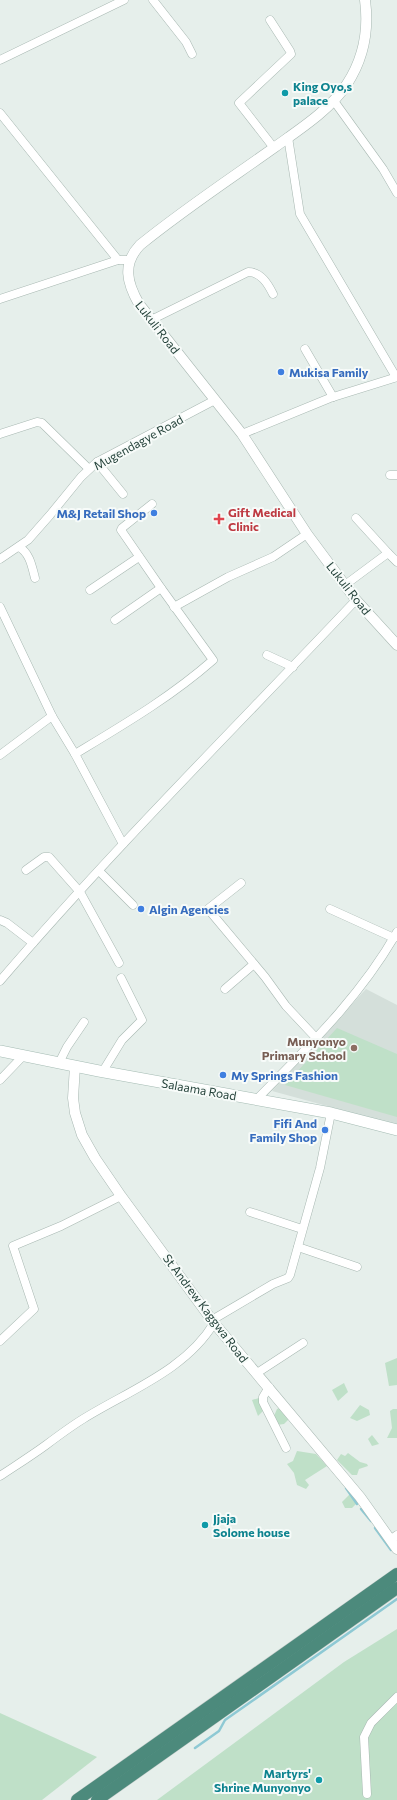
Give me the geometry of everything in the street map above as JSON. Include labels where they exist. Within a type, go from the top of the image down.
[{"type":"highway","points":[[77,1800],[397,1574]]},
{"type":"highway","points":[[97,1800],[397,1588]]},
{"type":"main road","name":"Salaama Road","points":[[0,1051],[103,1072],[331,1113],[397,1130]]},
{"type":"street","points":[[0,60],[124,0]]},
{"type":"street","points":[[154,0],[186,42],[192,54]]},
{"type":"street","points":[[0,299],[118,260],[129,260],[137,249],[150,237],[274,148],[334,101],[353,74],[365,43],[367,28],[365,0]]},
{"type":"street","points":[[270,20],[290,50],[291,54],[239,103],[274,148]]},
{"type":"street","points":[[334,101],[384,169],[397,193]]},
{"type":"street","points":[[0,113],[118,260]]},
{"type":"street","points":[[242,434],[333,397],[397,377],[300,214],[288,137]]},
{"type":"street","name":"Lukuli Road","points":[[129,260],[129,279],[133,294],[242,434],[307,534],[356,600],[397,645]]},
{"type":"street","points":[[152,320],[248,272],[252,272],[262,278],[273,294]]},
{"type":"street","points":[[305,349],[333,397]]},
{"type":"street","name":"Mugendagye Road","points":[[0,559],[19,547],[39,528],[88,469],[97,462],[216,400]]},
{"type":"street","points":[[0,434],[37,422],[42,423],[88,469]]},
{"type":"street","points":[[97,462],[123,494]]},
{"type":"street","points":[[75,754],[159,702],[193,678],[213,660],[124,535],[122,528],[152,504]]},
{"type":"street","points":[[356,518],[397,562]]},
{"type":"street","points":[[174,607],[228,577],[273,557],[307,534]]},
{"type":"street","points":[[19,547],[24,550],[27,555],[35,578]]},
{"type":"street","points":[[345,585],[388,553]]},
{"type":"street","points":[[90,590],[139,558]]},
{"type":"street","points":[[115,620],[161,588]]},
{"type":"street","points":[[0,981],[123,844],[356,600]]},
{"type":"street","points":[[0,607],[2,618],[52,716],[75,754],[123,844]]},
{"type":"street","points":[[267,654],[293,667]]},
{"type":"street","points":[[0,755],[52,716]]},
{"type":"street","points":[[26,870],[44,857],[49,857],[80,892],[119,963]]},
{"type":"street","points":[[99,870],[133,905]]},
{"type":"street","points":[[241,883],[208,909],[254,964],[286,1006],[317,1039]]},
{"type":"street","points":[[257,1099],[317,1039],[371,973],[396,935],[330,909]]},
{"type":"street","points":[[0,920],[7,923],[33,943]]},
{"type":"street","points":[[225,989],[254,964]]},
{"type":"street","points":[[103,1072],[122,1040],[142,1020],[121,978]]},
{"type":"street","points":[[59,1063],[67,1047],[84,1022]]},
{"type":"street","points":[[0,1080],[23,1056]]},
{"type":"street","name":"St Andrew Kaggwa Road","points":[[75,1066],[73,1098],[78,1124],[88,1146],[121,1196],[213,1321],[393,1537],[397,1549]]},
{"type":"street","points":[[0,1476],[84,1418],[176,1364],[197,1346],[207,1335],[213,1321],[273,1284],[288,1278],[320,1168],[331,1113]]},
{"type":"street","points":[[0,1341],[34,1308],[13,1246],[65,1224],[121,1196]]},
{"type":"street","points":[[250,1212],[302,1230]]},
{"type":"street","points":[[298,1247],[357,1267]]},
{"type":"street","points":[[257,1373],[303,1343]]},
{"type":"street","points":[[269,1387],[263,1397],[263,1402],[286,1448]]},
{"type":"street","points":[[367,1794],[364,1737],[371,1723],[397,1697]]},
{"type":"shaded area","name":"Munyonyo Primary School","points":[[366,989],[397,1005],[397,1125],[272,1091]]},
{"type":"green space","name":"Munyonyo Primary School","points":[[337,1028],[397,1054],[397,1117],[285,1085]]},
{"type":"green space","points":[[397,1358],[397,1385],[389,1386],[385,1363]]},
{"type":"green space","points":[[344,1383],[348,1392],[338,1401],[332,1390]]},
{"type":"green space","points":[[259,1398],[266,1408],[258,1416],[252,1400]]},
{"type":"green space","points":[[360,1405],[369,1410],[370,1415],[357,1421],[350,1418]]},
{"type":"green space","points":[[285,1406],[290,1412],[288,1420],[284,1424],[277,1425],[273,1418],[277,1409]]},
{"type":"green space","points":[[397,1409],[397,1438],[387,1438],[392,1428],[390,1411]]},
{"type":"green space","points":[[372,1435],[379,1444],[372,1446],[368,1439]]},
{"type":"green space","points":[[297,1451],[316,1454],[327,1466],[305,1480],[309,1485],[306,1489],[297,1485],[294,1473],[287,1464],[293,1461]]},
{"type":"green space","points":[[348,1453],[368,1466],[359,1469],[357,1475],[352,1475],[337,1460],[341,1454],[345,1456]]},
{"type":"green space","points":[[350,1494],[356,1504],[352,1508],[345,1508],[342,1502]]},
{"type":"green space","points":[[397,1629],[397,1800],[157,1800],[344,1662]]},
{"type":"green space","points":[[0,1713],[97,1757],[42,1800],[0,1800]]},
{"type":"waterway","points":[[346,1488],[357,1504]]},
{"type":"waterway","points":[[361,1509],[371,1521]]},
{"type":"waterway","points":[[375,1528],[391,1550]]},
{"type":"waterway","points":[[195,1748],[219,1731],[225,1720],[397,1599]]},
{"type":"place","name":"King Oyo,s palace","points":[[285,93]]},
{"type":"place","name":"Mukisa Family","points":[[281,372]]},
{"type":"place","name":"M&J Retail Shop","points":[[154,513]]},
{"type":"place","name":"Gift Medical Clinic","points":[[219,519]]},
{"type":"place","name":"Algin Agencies","points":[[141,909]]},
{"type":"place","name":"Munyonyo Primary School","points":[[354,1048]]},
{"type":"place","name":"My Springs Fashion","points":[[223,1075]]},
{"type":"place","name":"Fifi And Family Shop","points":[[325,1130]]},
{"type":"place","name":"Jjaja Solome house","points":[[205,1525]]},
{"type":"place","name":"Martyrs' Shrine Munyonyo","points":[[319,1780]]}]
